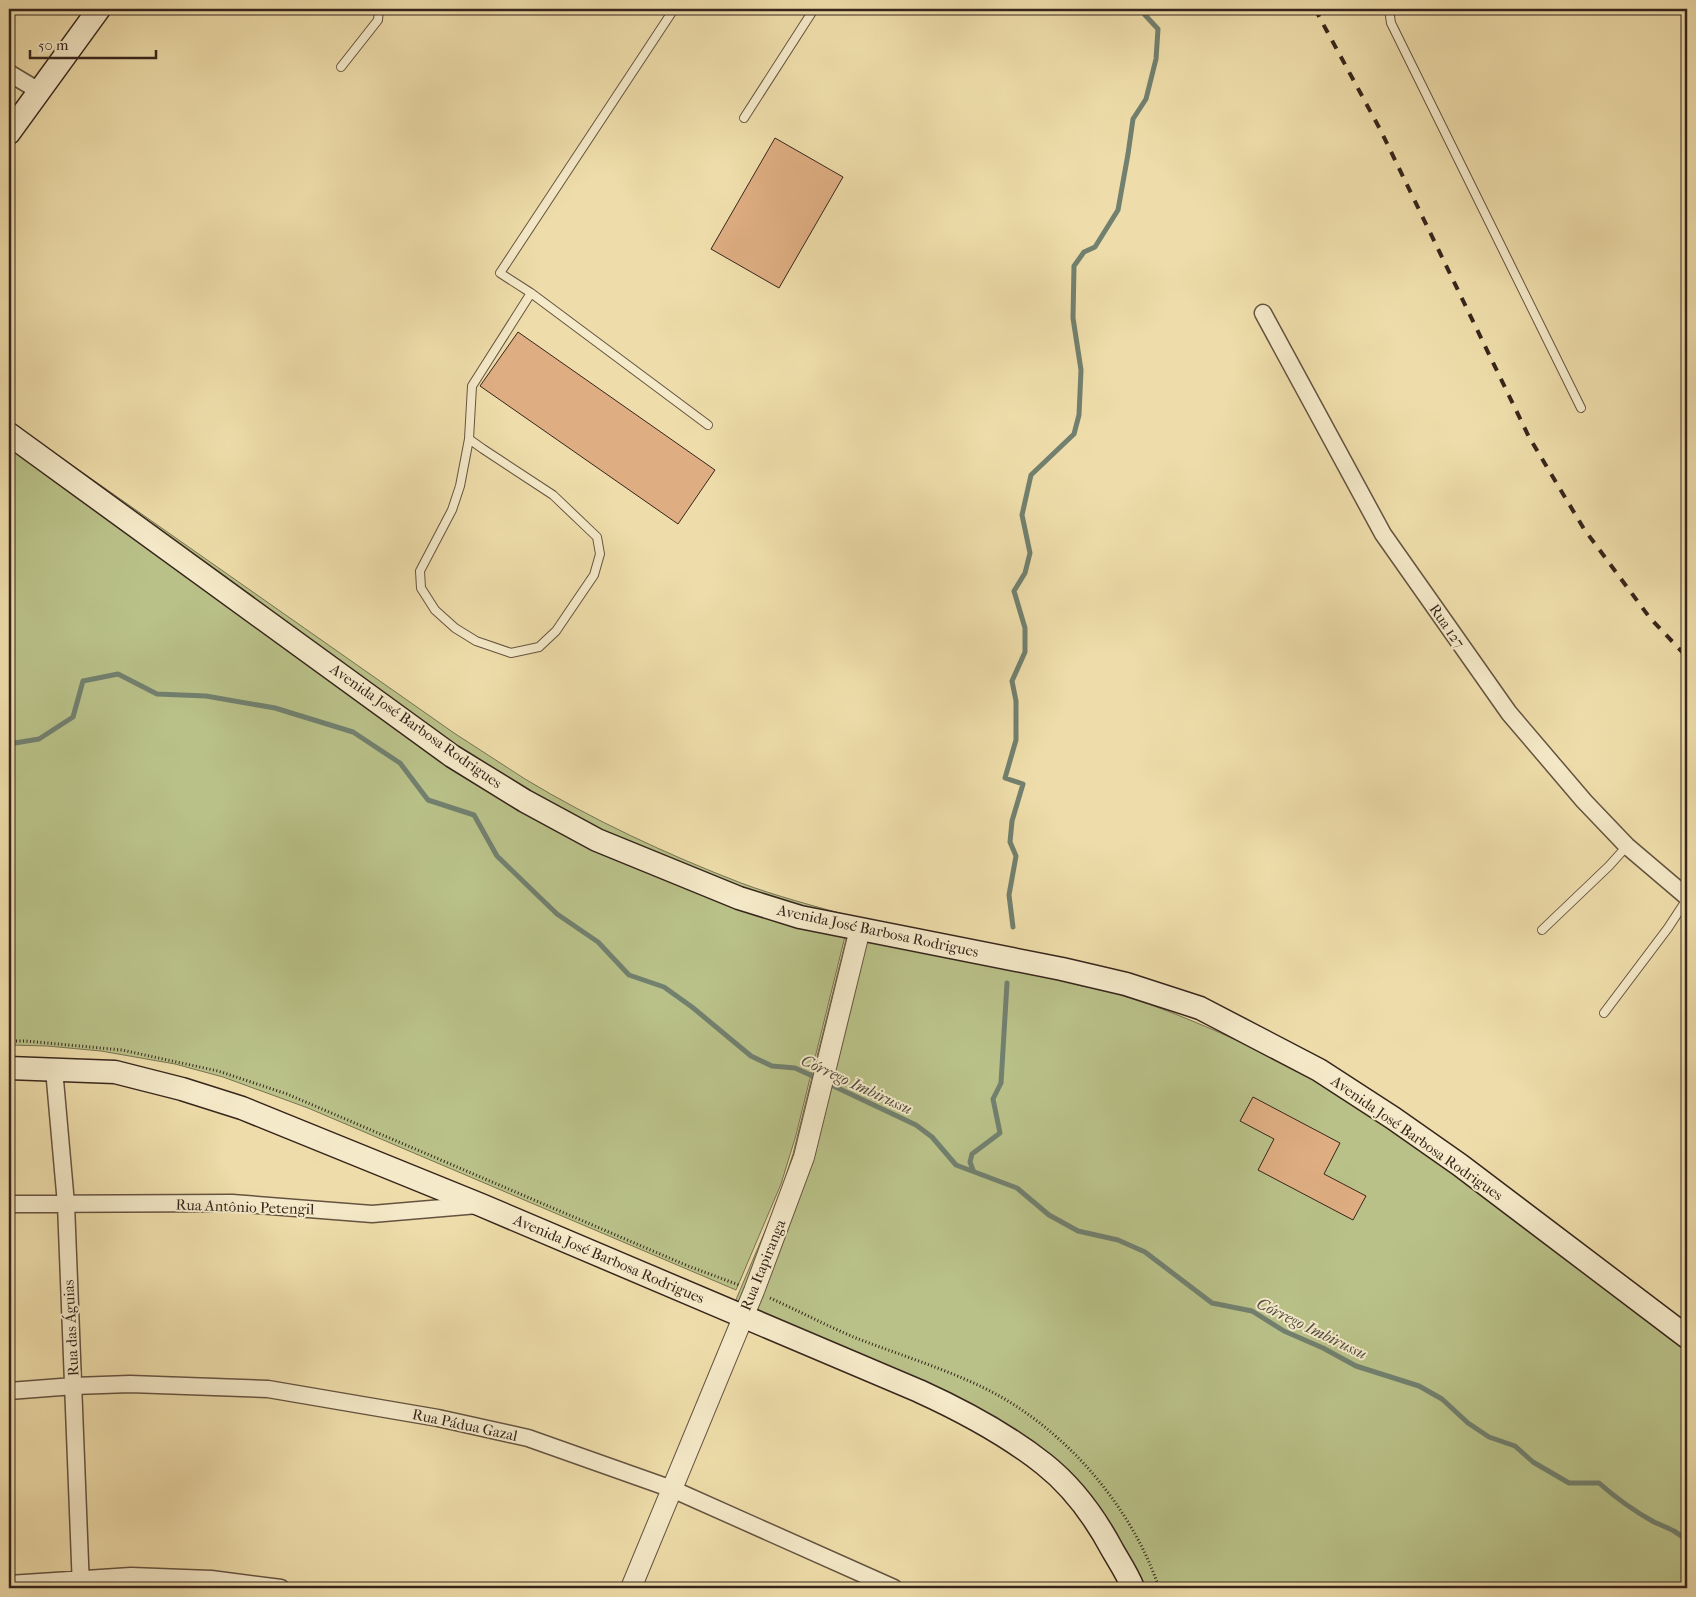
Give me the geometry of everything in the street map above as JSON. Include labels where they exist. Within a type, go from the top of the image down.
[{"type":"main road","points":[[9,133],[98,9]]},
{"type":"main road","name":"Avenida José Barbosa Rodrigues","points":[[9,434],[452,756],[525,801],[597,840],[739,898],[800,917],[1062,968],[1126,984],[1200,1008],[1319,1070],[1393,1118],[1460,1165],[1687,1337]]},
{"type":"main road","name":"Avenida José Barbosa Rodrigues","points":[[9,1068],[115,1072],[182,1088],[242,1108],[481,1205],[965,1412],[1045,1465],[1078,1497],[1102,1531],[1133,1588]]},
{"type":"street","points":[[9,72],[39,91]]},
{"type":"street","name":"Rua 127","points":[[1263,313],[1383,534],[1509,713],[1584,801],[1627,846],[1687,898]]},
{"type":"street","name":"Rua Itapiranga","points":[[631,1588],[754,1291],[804,1157],[860,929]]},
{"type":"street","name":"Rua das Águias","points":[[54,1069],[66,1204],[81,1583]]},
{"type":"street","name":"Rua Antônio Petengil","points":[[9,1204],[232,1204],[372,1214],[481,1205]]},
{"type":"street","name":"Rua Pádua Gazal","points":[[9,1390],[139,1384],[268,1389],[438,1418],[528,1438],[672,1489],[894,1588]]},
{"type":"street","points":[[9,1584],[81,1583],[132,1576],[201,1578],[281,1588]]},
{"type":"lane","points":[[341,67],[378,20],[379,9]]},
{"type":"lane","points":[[674,9],[500,273],[532,293],[708,425]]},
{"type":"lane","points":[[744,118],[814,9]]},
{"type":"lane","points":[[1389,9],[1391,23],[1581,408]]},
{"type":"lane","points":[[469,438],[482,449],[553,495],[597,537],[600,554],[594,575],[556,631],[539,648],[511,653],[476,641],[455,628],[435,610],[421,588],[420,571],[452,510],[458,494],[469,438],[472,386],[532,293]]},
{"type":"lane","points":[[1542,930],[1609,866],[1627,846]]},
{"type":"lane","points":[[1604,1013],[1668,928],[1687,898]]},
{"type":"green space","points":[[9,421],[454,733],[525,779],[630,836],[713,872],[754,888],[850,916],[796,1135],[781,1184],[736,1290],[308,1108],[223,1077],[175,1064],[101,1051],[9,1045]]},
{"type":"green space","points":[[847,935],[1065,979],[1149,1004],[1266,1054],[1334,1092],[1401,1136],[1687,1349],[1687,1588],[1129,1588],[1100,1530],[1013,1440],[732,1309],[777,1203],[793,1154]]},
{"type":"building","points":[[775,138],[843,177],[779,288],[711,249]]},
{"type":"building","points":[[518,332],[715,470],[678,524],[480,386]]},
{"type":"building","points":[[1253,1097],[1340,1143],[1324,1174],[1366,1196],[1353,1220],[1258,1170],[1274,1139],[1240,1121]]},
{"type":"waterway","points":[[1013,927],[1009,895],[1016,856],[1010,842],[1012,821],[1023,784],[1005,778],[1016,740],[1016,701],[1012,681],[1025,652],[1025,628],[1014,591],[1025,573],[1030,553],[1022,515],[1031,475],[1074,434],[1079,415],[1081,370],[1073,318],[1074,266],[1084,252],[1095,247],[1118,210],[1133,119],[1146,99],[1156,59],[1158,29],[1145,15],[1144,9]]},
{"type":"waterway","name":"Córrego Imbirussu","points":[[9,744],[39,739],[73,717],[83,681],[118,674],[157,694],[206,696],[275,708],[353,732],[400,763],[428,800],[474,815],[497,856],[557,914],[598,942],[629,975],[664,987],[692,1007],[751,1056],[772,1066],[795,1068],[819,1079]]},
{"type":"waterway","points":[[973,1170],[970,1162],[972,1154],[1000,1133],[993,1099],[1001,1083],[1007,983]]},
{"type":"waterway","name":"Córrego Imbirussu","points":[[827,1083],[916,1125],[932,1137],[956,1165],[1017,1188],[1049,1215],[1078,1231],[1118,1240],[1145,1252],[1212,1303],[1252,1311],[1284,1331],[1323,1348],[1356,1366],[1419,1386],[1442,1399],[1468,1423],[1489,1437],[1515,1446],[1533,1462],[1569,1483],[1599,1483],[1632,1509],[1675,1532],[1687,1541]]},
{"type":"railway","points":[[1315,9],[1381,131],[1529,437],[1584,529],[1650,618],[1687,657]]}]
